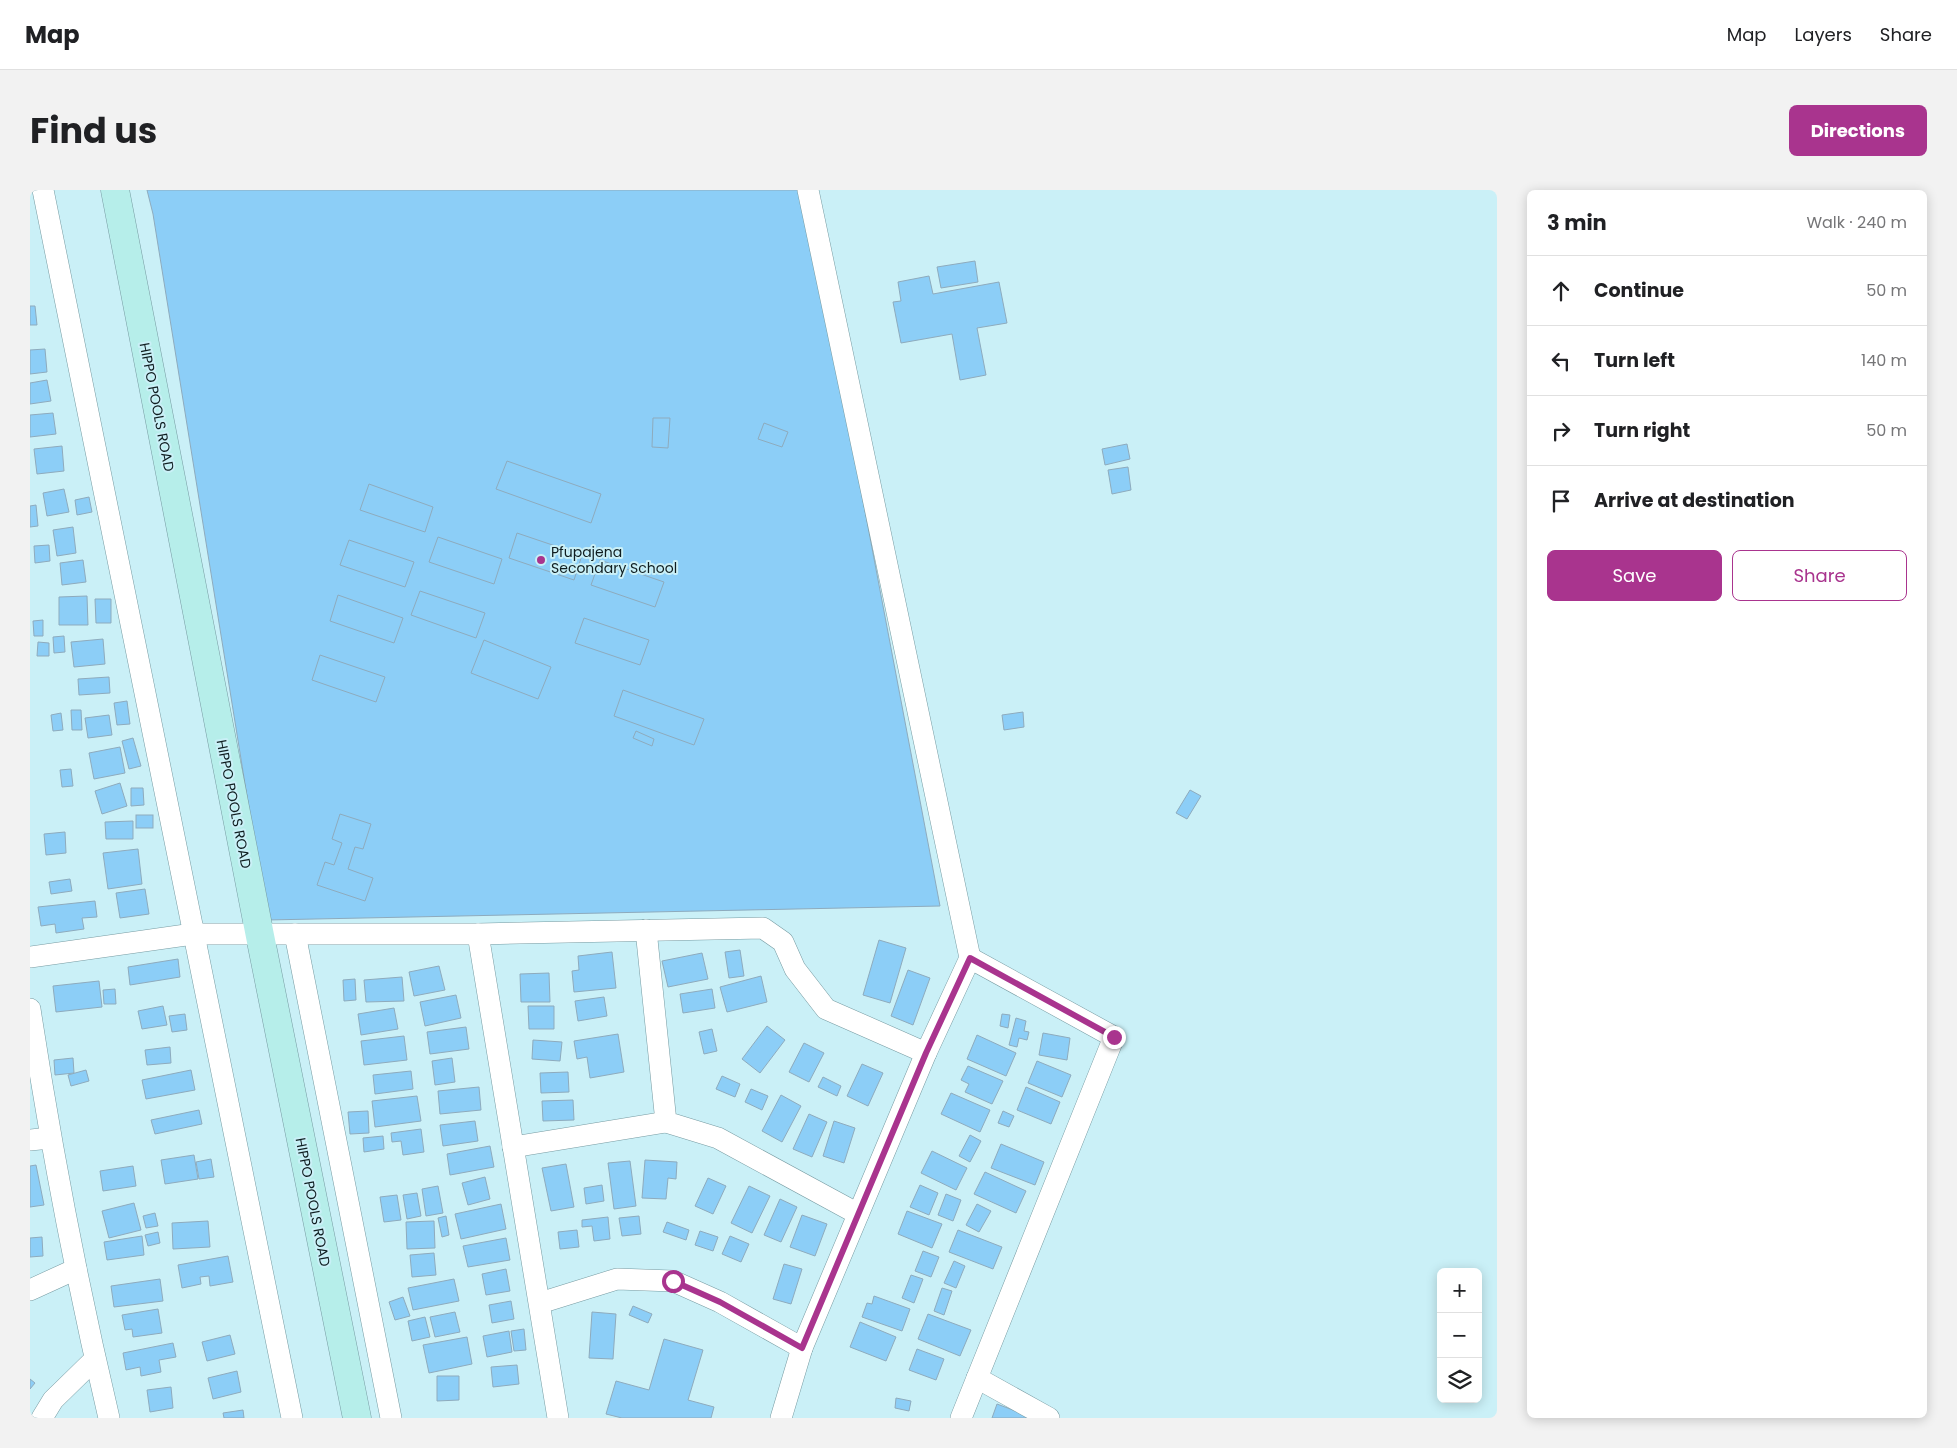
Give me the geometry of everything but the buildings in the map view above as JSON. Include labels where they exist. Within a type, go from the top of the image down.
[{"type":"street","points":[[43,190],[292,1418]]},
{"type":"street","name":"HIPPO POOLS ROAD","points":[[115,190],[260,936],[357,1418]]},
{"type":"street","points":[[781,1418],[802,1348],[926,1053],[970,958],[808,190]]},
{"type":"street","points":[[30,956],[193,934],[260,936],[295,934],[478,934],[763,928],[784,942],[795,969],[826,1009],[926,1053]]},
{"type":"street","points":[[646,930],[666,1122]]},
{"type":"street","points":[[295,934],[390,1418]]},
{"type":"street","points":[[478,934],[558,1418]]},
{"type":"street","points":[[961,1418],[1114,1037],[970,958]]},
{"type":"street","points":[[30,1009],[40,1139],[76,1269],[109,1418]]},
{"type":"street","points":[[513,1147],[666,1122],[718,1138],[858,1214]]},
{"type":"street","points":[[30,1290],[76,1269]]},
{"type":"street","points":[[540,1303],[617,1279],[673,1281],[720,1302],[802,1348]]},
{"type":"street","points":[[42,1418],[53,1400],[95,1359]]},
{"type":"street","points":[[977,1378],[1049,1418]]},
{"type":"place","name":"Pfupajena Secondary School","points":[[541,560]]},
{"type":"route","points":[[673,1281],[720,1302],[802,1348],[926,1053],[970,958],[1114,1037]]}]
